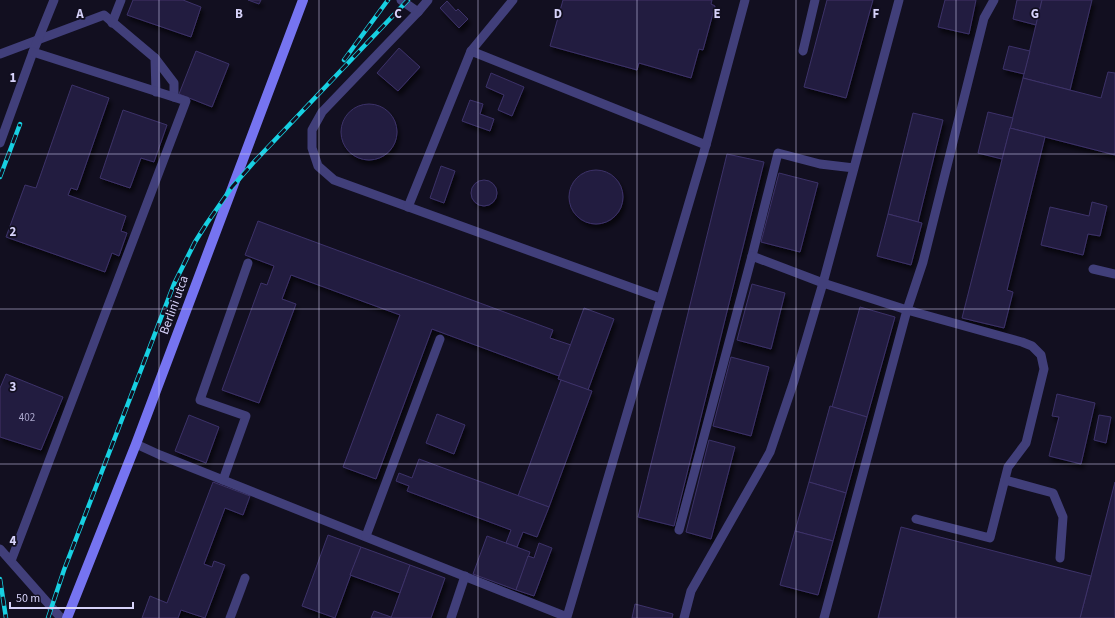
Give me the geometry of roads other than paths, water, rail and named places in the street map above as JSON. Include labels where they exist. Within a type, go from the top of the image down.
[{"type":"street","name":"Berlini utca","points":[[68,618],[136,444],[303,0]]},
{"type":"lane","points":[[0,143],[33,52],[54,0]]},
{"type":"lane","points":[[112,23],[121,0]]},
{"type":"lane","points":[[401,0],[418,12]]},
{"type":"lane","points":[[428,0],[322,112],[312,130],[312,148],[318,166],[334,180],[660,298]]},
{"type":"lane","points":[[408,208],[471,51],[513,0]]},
{"type":"lane","points":[[136,444],[567,616],[706,145],[745,0]]},
{"type":"lane","points":[[803,50],[815,0]]},
{"type":"lane","points":[[684,618],[691,591],[770,452],[794,381],[823,283],[898,0]]},
{"type":"lane","points":[[824,618],[907,310],[923,262],[984,18],[994,0]]},
{"type":"lane","points":[[0,54],[104,15],[156,58],[174,83],[174,97]]},
{"type":"lane","points":[[471,51],[706,145]]},
{"type":"lane","points":[[11,561],[186,102],[33,52]]},
{"type":"lane","points":[[156,58],[156,92]]},
{"type":"lane","points":[[679,530],[778,153],[820,164],[854,168]]},
{"type":"lane","points":[[752,256],[823,283],[907,310],[1022,342],[1032,346],[1041,355],[1044,369],[1026,444],[1008,468],[990,538],[916,519]]},
{"type":"lane","points":[[223,480],[246,416],[200,400],[248,263]]},
{"type":"lane","points":[[1093,269],[1115,274]]},
{"type":"lane","points":[[366,536],[440,339]]},
{"type":"lane","points":[[1005,480],[1053,493],[1063,516],[1060,558]]},
{"type":"lane","points":[[0,549],[61,618]]},
{"type":"lane","points":[[451,618],[465,576]]},
{"type":"lane","points":[[230,618],[245,578]]},
{"type":"railway","points":[[344,60],[388,0]]},
{"type":"railway","points":[[48,618],[64,570],[174,284],[195,242],[232,187],[253,163],[408,0]]},
{"type":"railway","points":[[0,177],[20,124]]},
{"type":"railway","points":[[0,579],[6,618]]}]
